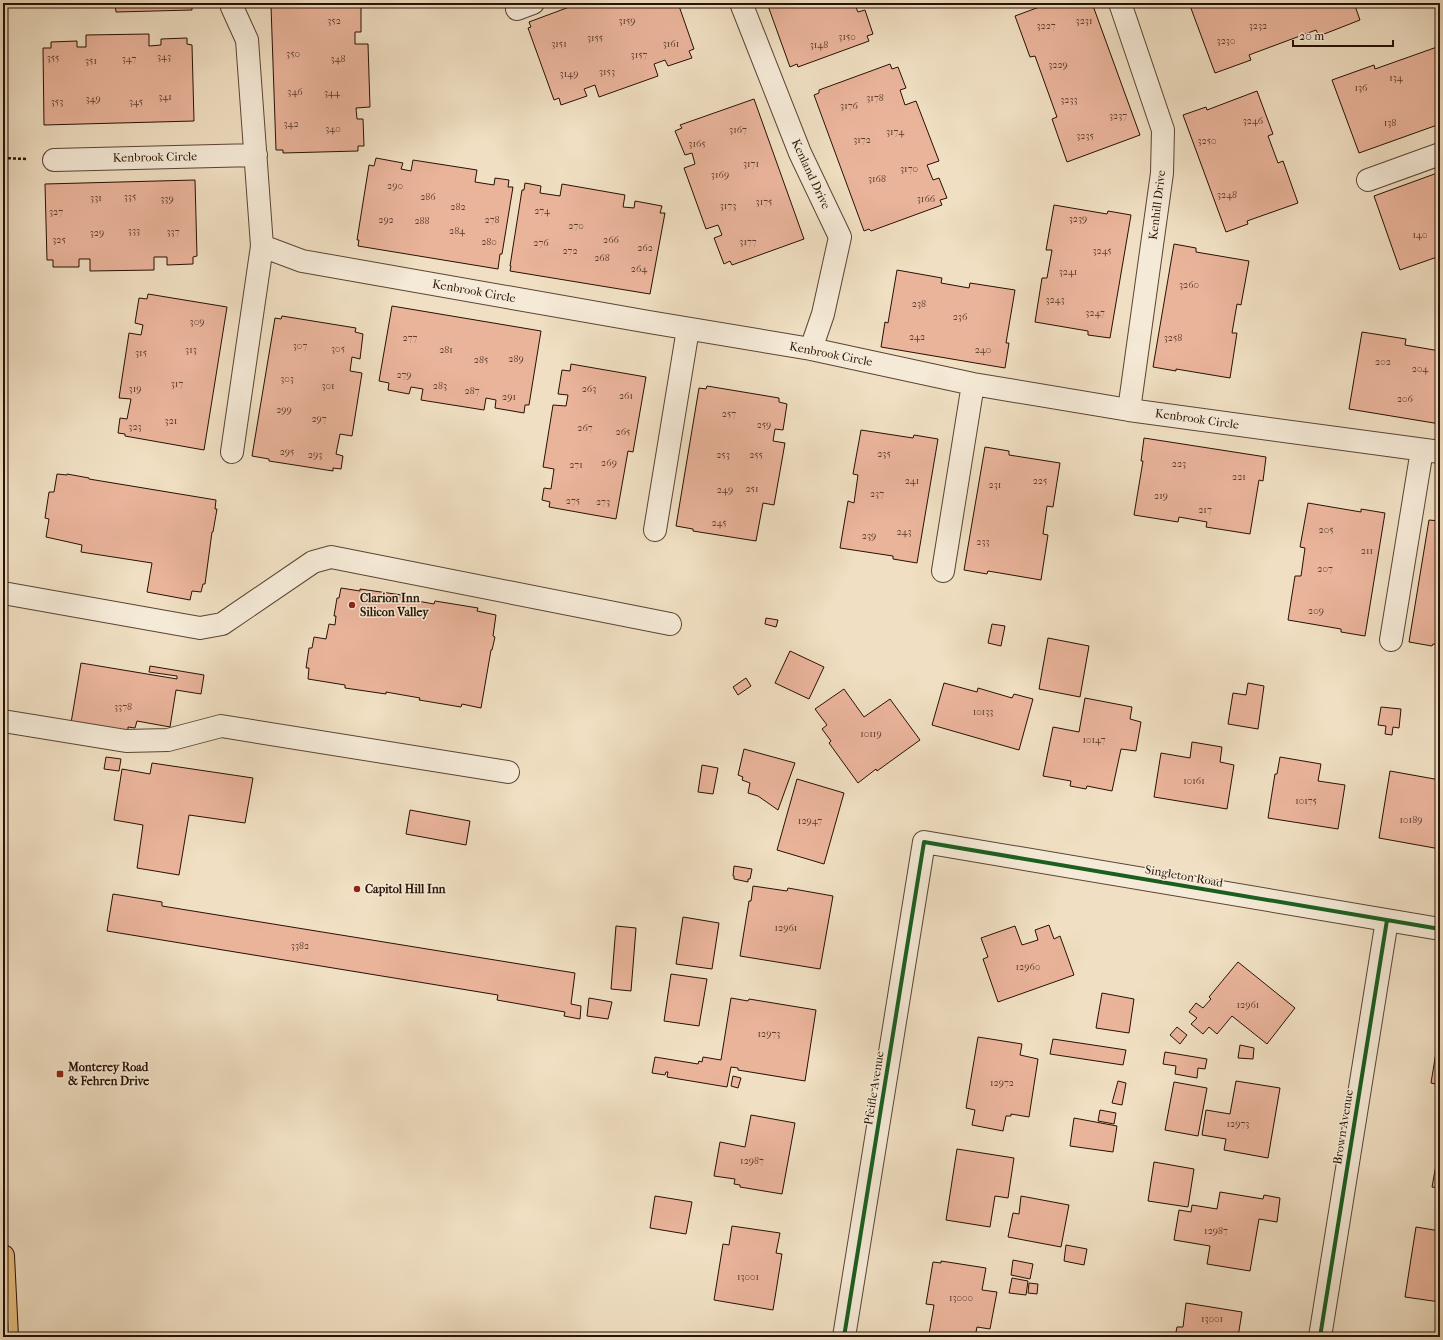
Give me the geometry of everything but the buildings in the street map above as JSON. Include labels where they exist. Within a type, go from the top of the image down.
[{"type":"main road","points":[[3,1256],[7,1337]]},
{"type":"street","points":[[231,3],[247,40],[262,246],[232,452]]},
{"type":"street","name":"Kenland Drive","points":[[741,3],[800,152],[840,237],[823,314],[811,349]]},
{"type":"street","name":"Kenhill Drive","points":[[1123,4],[1163,130],[1162,173],[1129,410]]},
{"type":"street","points":[[1368,180],[1440,154]]},
{"type":"street","name":"Kenbrook Circle","points":[[54,160],[256,155]]},
{"type":"street","name":"Kenbrook Circle","points":[[262,246],[302,261],[688,329],[811,349],[973,384],[1129,410],[1431,451],[1390,640]]},
{"type":"street","points":[[655,530],[688,329]]},
{"type":"street","points":[[943,571],[973,384]]},
{"type":"street","points":[[3,593],[200,628],[222,624],[313,562],[331,558],[670,624]]},
{"type":"street","points":[[3,722],[126,741],[168,740],[221,726],[508,772]]},
{"type":"street","name":"Singleton Road","points":[[924,842],[1440,929]]},
{"type":"street","name":"Pfeifle Avenue","points":[[844,1337],[924,842]]},
{"type":"street","name":"Brown Avenue","points":[[1320,1337],[1387,920]]},
{"type":"cycle path","points":[[844,1337],[924,842],[1440,929]]},
{"type":"cycle path","points":[[1320,1337],[1387,920]]},
{"type":"cycle path","points":[[3,1256],[7,1337]]},
{"type":"place","name":"Clarion Inn Silicon Valley","points":[[352,605]]},
{"type":"place","name":"Capitol Hill Inn","points":[[357,889]]},
{"type":"place","name":"Monterey Road & Fehren Drive","points":[[60,1074]]}]
